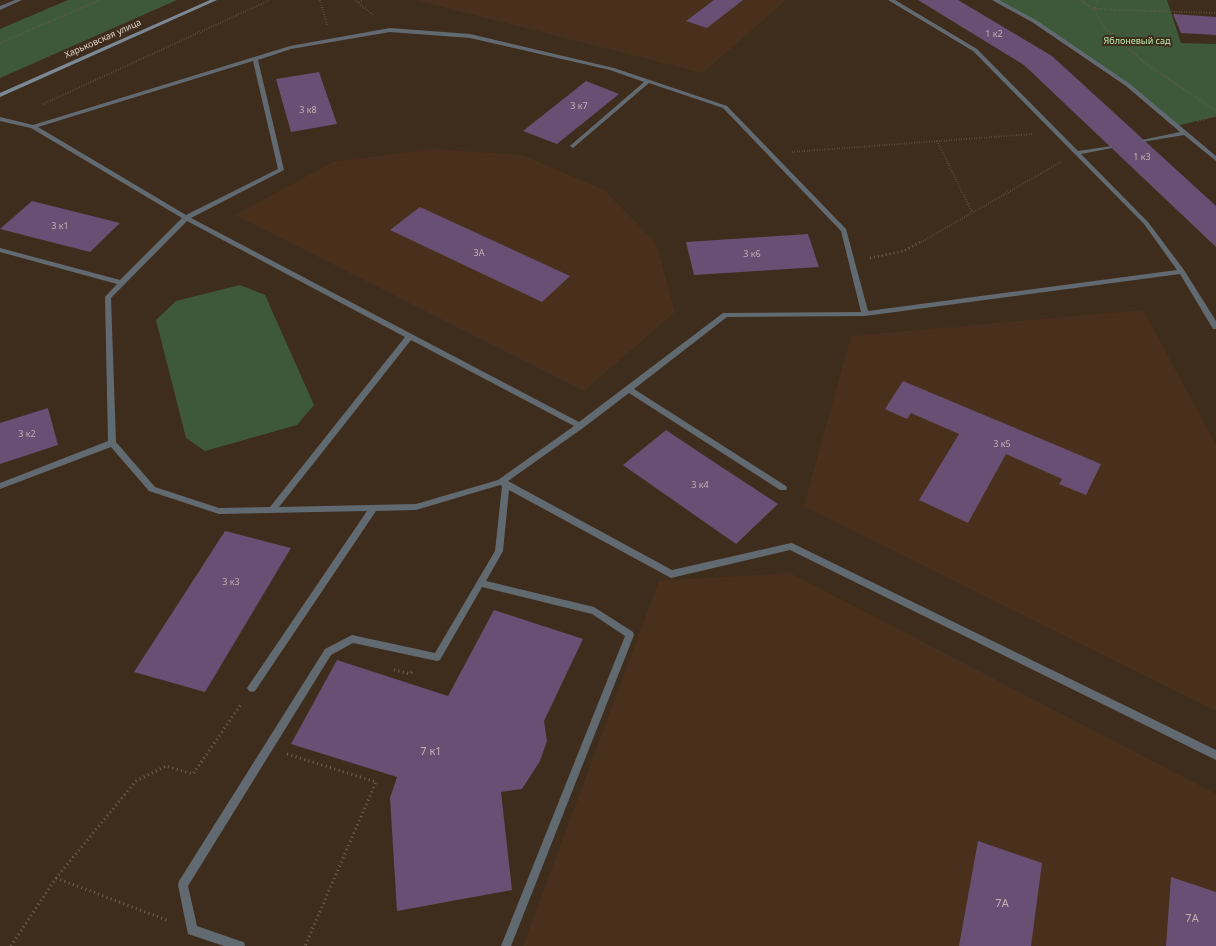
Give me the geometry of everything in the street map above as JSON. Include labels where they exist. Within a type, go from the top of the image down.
[{"type":"street","name":"Харьковская улица","points":[[0,94],[214,0]]},
{"type":"lane","points":[[0,8],[19,0]]},
{"type":"lane","points":[[891,0],[975,50],[1078,153],[1146,223],[1182,272],[1216,327]]},
{"type":"lane","points":[[995,0],[1034,21],[1128,86],[1216,159]]},
{"type":"lane","points":[[33,128],[290,48],[390,30],[470,36],[612,69],[725,107],[844,230],[865,314]]},
{"type":"lane","points":[[255,59],[281,170],[186,218],[108,297],[112,442],[152,489],[219,511],[416,508],[504,483],[725,315],[865,314],[1182,272]]},
{"type":"lane","points":[[573,146],[648,81]]},
{"type":"lane","points":[[2,123],[12,123],[33,128],[186,218],[580,426]]},
{"type":"lane","points":[[1144,141],[1185,133]]},
{"type":"lane","points":[[1078,153],[1110,147]]},
{"type":"lane","points":[[0,250],[122,283]]},
{"type":"lane","points":[[272,510],[410,336]]},
{"type":"lane","points":[[628,389],[783,488]]},
{"type":"lane","points":[[0,486],[112,442]]},
{"type":"lane","points":[[240,946],[192,930],[183,886],[328,652],[352,639],[437,658],[499,550],[504,483]]},
{"type":"lane","points":[[504,483],[671,574],[791,546],[1216,755]]},
{"type":"lane","points":[[252,688],[374,508]]},
{"type":"lane","points":[[480,583],[594,611],[630,635],[506,946]]},
{"type":"path","points":[[0,43],[100,0]]},
{"type":"path","points":[[40,105],[270,0]]},
{"type":"path","points":[[320,0],[331,41]]},
{"type":"path","points":[[359,2],[363,0]]},
{"type":"path","points":[[1080,0],[1094,9],[1104,28],[1146,64],[1216,111]]},
{"type":"path","points":[[1094,9],[1098,0]]},
{"type":"path","points":[[1094,9],[1216,13]]},
{"type":"path","points":[[770,154],[1057,132]]},
{"type":"path","points":[[937,141],[972,212]]},
{"type":"path","points":[[852,262],[904,251],[1078,153]]},
{"type":"path","points":[[387,668],[410,674],[430,656]]},
{"type":"path","points":[[11,946],[56,878],[136,781],[166,766],[193,774],[252,688]]},
{"type":"path","points":[[285,753],[376,782],[305,946]]},
{"type":"path","points":[[56,878],[192,930]]},
{"type":"shaded area","points":[[415,0],[786,0],[703,73]]},
{"type":"shaded area","points":[[433,149],[522,155],[604,190],[656,243],[675,312],[584,391],[235,215],[333,162]]},
{"type":"shaded area","points":[[1143,310],[1216,445],[1216,711],[804,506],[851,336]]},
{"type":"shaded area","points":[[790,573],[1216,794],[1216,946],[523,946],[659,581]]},
{"type":"green space","points":[[68,0],[177,0],[0,78],[0,29]]},
{"type":"green space","name":"Яблоневый сад","points":[[995,0],[1167,0],[1181,43],[1216,44],[1216,116],[1177,126],[1128,85],[1034,21]]},
{"type":"green space","points":[[240,285],[265,295],[314,405],[297,425],[205,451],[186,438],[156,320],[176,301]]},
{"type":"building","points":[[714,0],[743,0],[707,28],[686,21]]},
{"type":"building","points":[[918,0],[958,0],[1052,56],[1216,206],[1216,247],[1024,65]]},
{"type":"building","points":[[1173,14],[1216,17],[1216,35],[1181,33]]},
{"type":"building","points":[[319,72],[337,124],[291,132],[276,79]]},
{"type":"building","points":[[586,81],[619,94],[557,144],[523,131]]},
{"type":"building","points":[[32,201],[120,223],[90,252],[0,229]]},
{"type":"building","points":[[420,207],[570,276],[542,302],[390,230]]},
{"type":"building","points":[[808,234],[819,267],[694,275],[686,242]]},
{"type":"building","points":[[903,381],[1101,464],[1086,495],[1059,484],[1062,479],[1006,454],[968,523],[919,500],[959,434],[911,413],[907,419],[885,409]]},
{"type":"building","points":[[48,408],[58,445],[0,464],[0,423]]},
{"type":"building","points":[[666,430],[778,504],[736,544],[623,465]]},
{"type":"building","points":[[225,531],[291,548],[205,692],[134,672]]},
{"type":"building","points":[[494,610],[583,639],[544,721],[547,741],[540,761],[522,789],[501,792],[512,890],[397,911],[390,798],[397,777],[291,744],[337,660],[448,696]]},
{"type":"building","points":[[978,841],[1042,863],[1031,946],[959,946]]},
{"type":"building","points":[[1171,877],[1216,892],[1216,946],[1166,946]]}]
